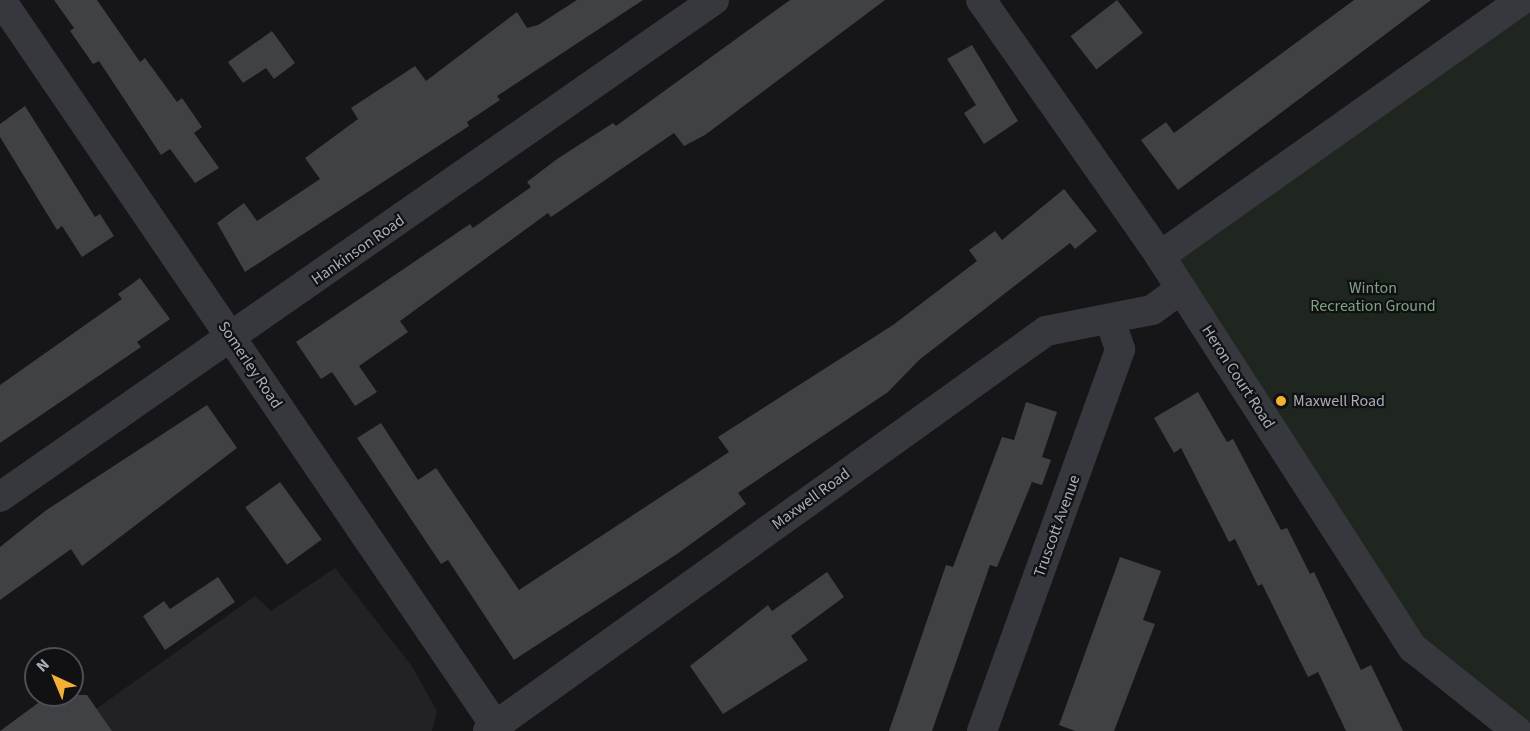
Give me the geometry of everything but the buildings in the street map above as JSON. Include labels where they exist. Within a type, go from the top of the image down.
[{"type":"street","name":"Somerley Road","points":[[1,0],[232,338],[494,729]]},
{"type":"street","name":"Hankinson Road","points":[[0,497],[232,338],[714,0]]},
{"type":"street","name":"Heron Court Road","points":[[981,0],[1160,256],[1413,648],[1518,731]]},
{"type":"street","points":[[1160,256],[1522,0]]},
{"type":"street","name":"Maxwell Road","points":[[494,729],[1046,331],[1152,310],[1181,289]]},
{"type":"street","name":"Truscott Avenue","points":[[982,731],[1120,349],[1110,320]]},
{"type":"shaded area","points":[[335,568],[411,665],[437,711],[432,731],[65,731],[255,596],[271,611]]},
{"type":"green space","name":"Winton Recreation Ground","points":[[1530,0],[1530,731],[1413,648],[1160,256]]},
{"type":"place","name":"Maxwell Road","points":[[1281,401]]}]
